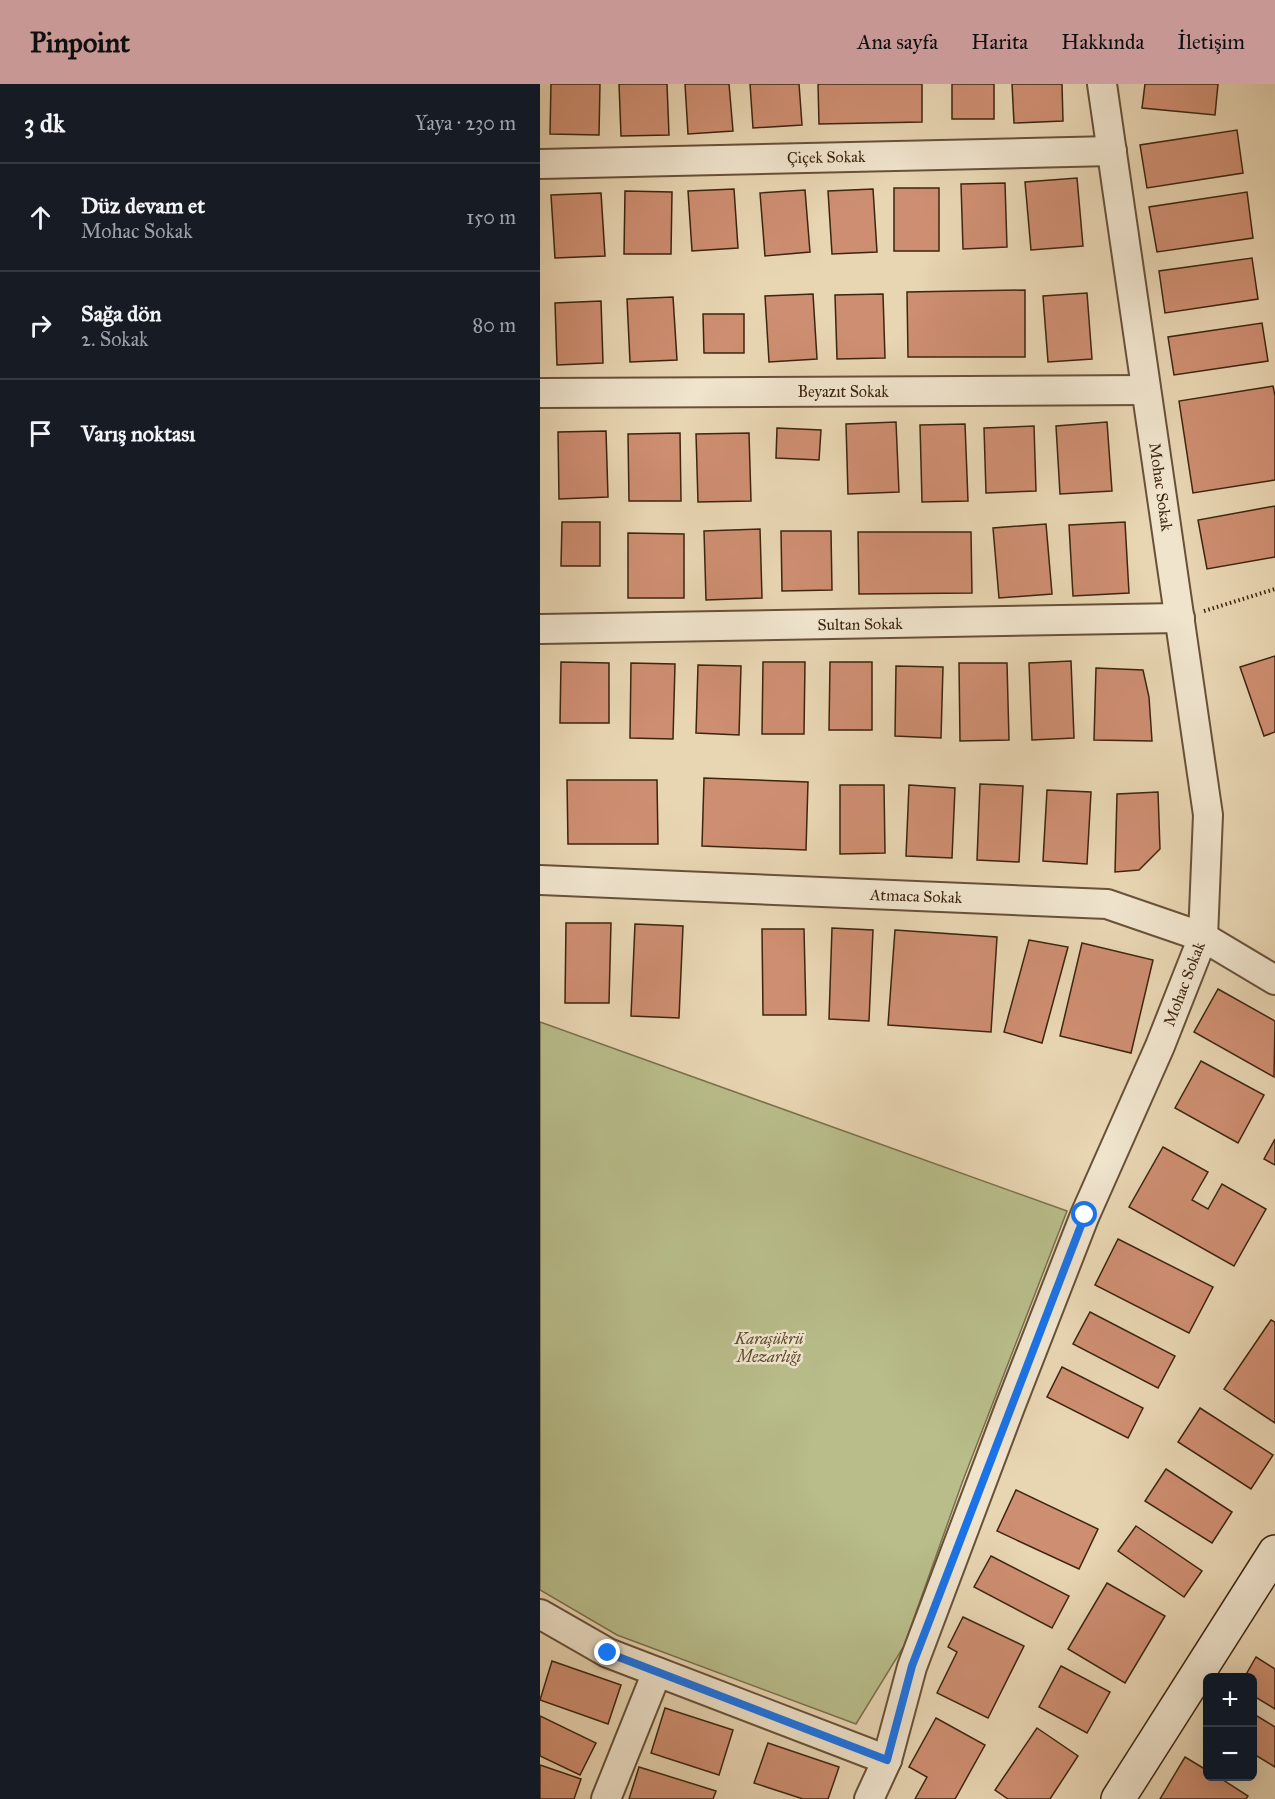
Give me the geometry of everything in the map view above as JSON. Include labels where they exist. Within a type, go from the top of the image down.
[{"type":"main road","points":[[1118,1799],[1275,1552]]},
{"type":"street","name":"Mohac Sokak","points":[[869,1799],[887,1760],[912,1666],[1010,1407],[1085,1215],[1160,1046],[1203,937],[1209,815],[1102,84]]},
{"type":"street","name":"Çiçek Sokak","points":[[540,164],[1112,150]]},
{"type":"street","name":"Beyazıt Sokak","points":[[540,393],[1146,390]]},
{"type":"street","name":"Sultan Sokak","points":[[540,629],[1180,618]]},
{"type":"street","name":"Atmaca Sokak","points":[[540,880],[1107,904],[1203,937],[1275,980]]},
{"type":"street","points":[[540,1614],[608,1653],[887,1760]]},
{"type":"street","points":[[606,1799],[657,1672]]},
{"type":"path","points":[[1180,618],[1275,589]]},
{"type":"green space","name":"Karaşükrü Mezarlığı","points":[[540,1022],[1067,1211],[962,1483],[904,1646],[856,1724],[617,1635],[540,1590]]},
{"type":"building","points":[[551,84],[600,84],[599,135],[550,134]]},
{"type":"building","points":[[619,84],[667,84],[669,135],[621,136]]},
{"type":"building","points":[[685,84],[729,84],[733,131],[688,134]]},
{"type":"building","points":[[750,84],[799,84],[802,125],[753,128]]},
{"type":"building","points":[[818,84],[922,84],[922,122],[819,124]]},
{"type":"building","points":[[952,84],[994,84],[994,119],[952,119]]},
{"type":"building","points":[[1012,84],[1062,84],[1063,121],[1014,123]]},
{"type":"building","points":[[1145,84],[1218,84],[1215,115],[1142,108]]},
{"type":"building","points":[[1237,130],[1243,173],[1147,188],[1140,145]]},
{"type":"building","points":[[1077,178],[1083,246],[1031,250],[1025,182]]},
{"type":"building","points":[[1005,183],[1007,247],[963,249],[961,184]]},
{"type":"building","points":[[894,188],[939,188],[939,251],[894,251]]},
{"type":"building","points":[[734,189],[738,248],[692,251],[688,191]]},
{"type":"building","points":[[873,189],[877,252],[832,254],[828,191]]},
{"type":"building","points":[[805,190],[810,252],[765,256],[760,193]]},
{"type":"building","points":[[625,191],[672,192],[671,254],[624,254]]},
{"type":"building","points":[[1247,192],[1253,238],[1157,252],[1149,207]]},
{"type":"building","points":[[601,193],[605,256],[555,258],[551,195]]},
{"type":"building","points":[[1252,258],[1258,299],[1165,313],[1159,271]]},
{"type":"building","points":[[1025,290],[1025,357],[908,357],[907,292]]},
{"type":"building","points":[[1087,293],[1092,359],[1048,362],[1043,296]]},
{"type":"building","points":[[813,294],[817,359],[769,362],[765,296]]},
{"type":"building","points":[[883,294],[885,358],[837,359],[835,295]]},
{"type":"building","points":[[673,297],[677,360],[630,362],[627,299]]},
{"type":"building","points":[[601,301],[603,363],[557,365],[555,303]]},
{"type":"building","points":[[703,314],[744,314],[744,353],[704,353]]},
{"type":"building","points":[[1262,323],[1268,361],[1174,375],[1168,337]]},
{"type":"building","points":[[1273,386],[1275,480],[1193,493],[1179,401]]},
{"type":"building","points":[[896,422],[899,492],[848,494],[846,424]]},
{"type":"building","points":[[1107,422],[1112,491],[1060,494],[1056,426]]},
{"type":"building","points":[[965,424],[968,501],[922,502],[920,425]]},
{"type":"building","points":[[1034,426],[1036,491],[986,493],[984,428]]},
{"type":"building","points":[[777,428],[821,430],[819,460],[776,458]]},
{"type":"building","points":[[606,431],[608,497],[559,499],[558,432]]},
{"type":"building","points":[[680,433],[681,501],[629,501],[628,434]]},
{"type":"building","points":[[749,433],[751,501],[698,502],[696,434]]},
{"type":"building","points":[[1275,506],[1275,557],[1207,569],[1198,520]]},
{"type":"building","points":[[562,522],[600,522],[600,566],[561,566]]},
{"type":"building","points":[[1125,522],[1129,593],[1073,596],[1069,525]]},
{"type":"building","points":[[1046,524],[1052,594],[999,598],[993,528]]},
{"type":"building","points":[[760,529],[762,598],[706,600],[704,531]]},
{"type":"building","points":[[781,531],[831,531],[832,590],[782,591]]},
{"type":"building","points":[[858,532],[971,532],[972,593],[859,594]]},
{"type":"building","points":[[628,533],[684,534],[684,598],[628,598]]},
{"type":"building","points":[[1275,656],[1275,732],[1264,736],[1240,667]]},
{"type":"building","points":[[1071,661],[1074,738],[1032,740],[1029,663]]},
{"type":"building","points":[[561,662],[609,663],[609,723],[560,723]]},
{"type":"building","points":[[763,662],[805,662],[804,734],[762,734]]},
{"type":"building","points":[[830,662],[872,662],[872,730],[829,730]]},
{"type":"building","points":[[631,663],[675,664],[673,739],[630,738]]},
{"type":"building","points":[[959,663],[1007,663],[1009,740],[960,741]]},
{"type":"building","points":[[698,665],[741,666],[739,735],[696,733]]},
{"type":"building","points":[[896,666],[943,667],[941,738],[895,736]]},
{"type":"building","points":[[1096,668],[1143,670],[1149,697],[1152,741],[1094,740]]},
{"type":"building","points":[[704,778],[808,782],[806,850],[702,846]]},
{"type":"building","points":[[567,780],[657,780],[658,844],[568,844]]},
{"type":"building","points":[[980,784],[1023,786],[1019,862],[977,860]]},
{"type":"building","points":[[840,785],[884,785],[885,853],[840,854]]},
{"type":"building","points":[[909,785],[955,788],[952,858],[906,856]]},
{"type":"building","points":[[1047,790],[1091,792],[1087,864],[1043,861]]},
{"type":"building","points":[[1158,792],[1160,849],[1139,870],[1115,872],[1117,794]]},
{"type":"building","points":[[566,923],[611,923],[609,1003],[565,1003]]},
{"type":"building","points":[[635,924],[683,926],[679,1018],[631,1016]]},
{"type":"building","points":[[832,928],[873,930],[869,1021],[829,1019]]},
{"type":"building","points":[[762,929],[804,929],[806,1015],[763,1015]]},
{"type":"building","points":[[895,930],[997,937],[991,1032],[888,1025]]},
{"type":"building","points":[[1029,940],[1068,947],[1042,1043],[1004,1032]]},
{"type":"building","points":[[1082,943],[1153,960],[1131,1053],[1060,1036]]},
{"type":"building","points":[[1218,989],[1275,1021],[1274,1077],[1194,1032]]},
{"type":"building","points":[[1201,1061],[1264,1095],[1238,1143],[1175,1108]]},
{"type":"building","points":[[1275,1139],[1275,1165],[1264,1159]]},
{"type":"building","points":[[1163,1147],[1208,1172],[1192,1200],[1208,1209],[1222,1184],[1266,1209],[1234,1266],[1129,1207]]},
{"type":"building","points":[[1118,1239],[1213,1287],[1189,1333],[1095,1285]]},
{"type":"building","points":[[1090,1312],[1175,1356],[1158,1388],[1073,1344]]},
{"type":"building","points":[[1271,1320],[1275,1322],[1275,1423],[1224,1389]]},
{"type":"building","points":[[1062,1367],[1143,1408],[1128,1438],[1047,1397]]},
{"type":"building","points":[[1200,1408],[1273,1455],[1251,1489],[1178,1442]]},
{"type":"building","points":[[1166,1469],[1232,1512],[1212,1543],[1145,1501]]},
{"type":"building","points":[[1016,1490],[1098,1529],[1079,1569],[997,1531]]},
{"type":"building","points":[[1136,1526],[1202,1571],[1184,1597],[1118,1551]]},
{"type":"building","points":[[991,1556],[1069,1596],[1052,1628],[974,1587]]},
{"type":"building","points":[[1107,1583],[1165,1616],[1125,1683],[1068,1649]]},
{"type":"building","points":[[963,1617],[1024,1646],[988,1718],[937,1693],[957,1652],[948,1647]]},
{"type":"building","points":[[1256,1657],[1275,1669],[1275,1709],[1257,1698],[1257,1673],[1247,1673]]},
{"type":"building","points":[[552,1661],[621,1685],[608,1724],[540,1700]]},
{"type":"building","points":[[1061,1666],[1110,1692],[1087,1733],[1039,1707]]},
{"type":"building","points":[[665,1708],[733,1730],[719,1775],[651,1753]]},
{"type":"building","points":[[540,1716],[596,1743],[580,1775],[540,1756]]},
{"type":"building","points":[[1257,1716],[1275,1727],[1275,1767],[1257,1756]]},
{"type":"building","points":[[936,1718],[985,1745],[955,1799],[915,1799],[927,1777],[909,1767]]},
{"type":"building","points":[[1037,1728],[1078,1756],[1050,1799],[1008,1799],[995,1790]]},
{"type":"building","points":[[768,1743],[839,1767],[828,1799],[803,1799],[754,1783]]},
{"type":"building","points":[[1185,1757],[1203,1768],[1203,1781],[1225,1781],[1248,1796],[1246,1799],[1160,1799]]},
{"type":"building","points":[[540,1765],[581,1779],[574,1799],[540,1799]]},
{"type":"building","points":[[639,1767],[716,1791],[713,1799],[629,1799]]},
{"type":"route","points":[[608,1653],[887,1760],[912,1666],[1085,1215]]}]
